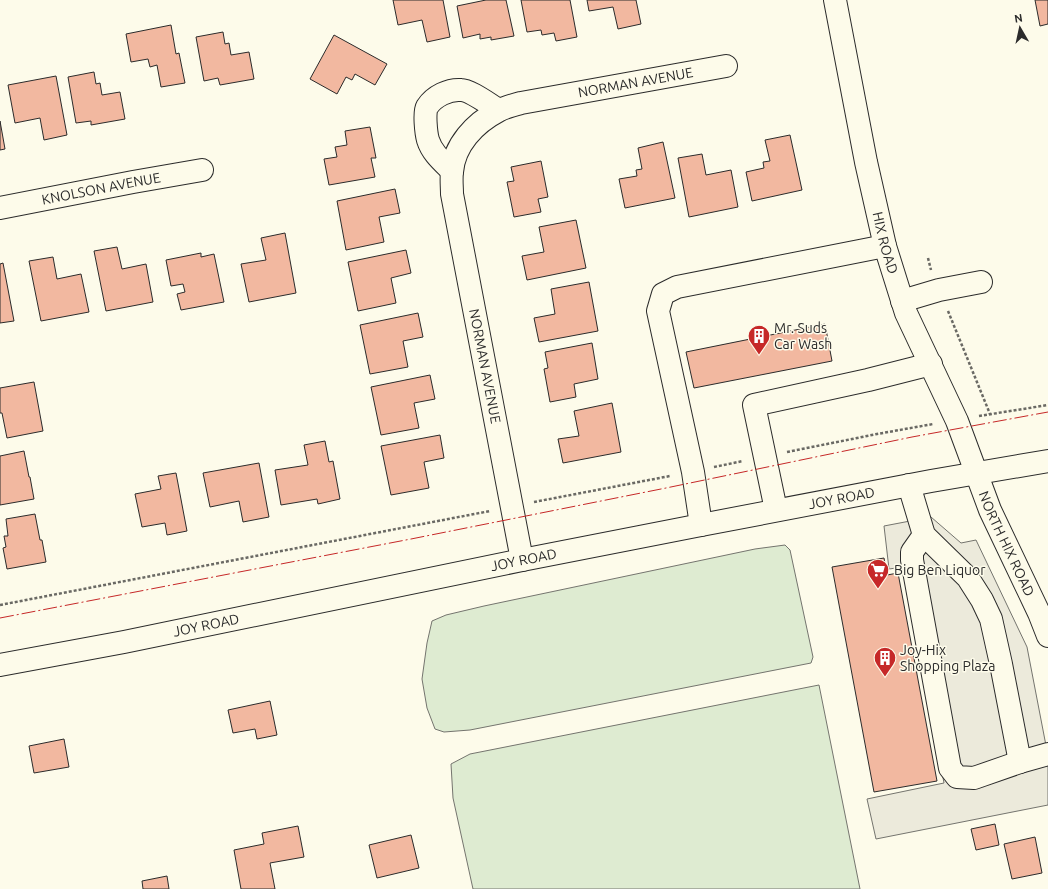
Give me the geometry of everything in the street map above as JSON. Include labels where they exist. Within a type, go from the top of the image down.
[{"type":"street","name":"HIX ROAD","points":[[835,0],[866,162],[884,246],[906,313],[957,421],[976,472]]},
{"type":"street","name":"NORMAN AVENUE","points":[[522,560],[452,194],[452,171],[455,158],[461,144],[472,129],[482,120],[499,110],[521,103],[726,66]]},
{"type":"street","points":[[452,171],[436,155],[428,140],[425,124],[427,107],[436,97],[450,90],[463,90],[499,110]]},
{"type":"street","name":"KNOLSON AVENUE","points":[[0,208],[202,170]]},
{"type":"street","points":[[701,525],[693,472],[658,311],[664,294],[677,287],[884,246]]},
{"type":"street","points":[[902,301],[940,290],[981,282]]},
{"type":"street","points":[[776,510],[754,405],[868,380],[931,364]]},
{"type":"street","name":"JOY ROAD","points":[[0,665],[124,642],[522,560],[776,510],[976,472],[1048,461]]},
{"type":"street","name":"NORTH HIX ROAD","points":[[976,472],[990,510],[1039,613],[1048,636]]},
{"type":"street","points":[[909,485],[924,535],[968,578],[982,600],[991,619],[1020,762]]},
{"type":"street","points":[[924,535],[912,552],[912,560],[950,768],[957,777],[974,778],[1048,754]]},
{"type":"path","points":[[948,311],[990,414]]},
{"type":"path","points":[[980,416],[1048,405]]},
{"type":"path","points":[[540,501],[932,424]]},
{"type":"path","points":[[0,605],[486,512]]},
{"type":"green space","points":[[785,545],[790,550],[813,657],[811,663],[470,730],[444,732],[435,729],[427,708],[422,679],[432,621],[446,615],[484,606],[755,549]]},
{"type":"green space","points":[[819,685],[860,889],[473,889],[453,798],[451,764],[470,754]]},
{"type":"shaded area","points":[[931,517],[961,543],[976,540],[1027,647],[1048,756],[1048,805],[876,839],[867,799],[944,783],[903,567],[889,569],[884,526]]},
{"type":"building","points":[[393,0],[443,0],[450,37],[427,42],[422,20],[398,25]]},
{"type":"building","points":[[486,0],[506,0],[514,36],[491,40],[491,37],[480,39],[480,34],[463,38],[457,6]]},
{"type":"building","points":[[521,0],[570,0],[577,37],[556,41],[554,33],[542,35],[541,30],[527,32]]},
{"type":"building","points":[[587,0],[636,0],[641,24],[618,29],[613,7],[589,11]]},
{"type":"building","points":[[1035,0],[1048,0],[1048,24],[1040,26]]},
{"type":"building","points":[[171,25],[176,54],[179,53],[185,83],[161,87],[157,65],[150,67],[148,59],[131,62],[126,34]]},
{"type":"building","points":[[223,32],[225,44],[229,43],[231,55],[249,52],[254,79],[220,85],[218,78],[204,81],[196,37]]},
{"type":"building","points":[[334,35],[387,64],[375,85],[355,74],[352,80],[346,77],[337,94],[310,79]]},
{"type":"building","points":[[94,72],[96,84],[100,83],[102,95],[120,92],[125,119],[91,125],[91,121],[76,123],[68,77]]},
{"type":"building","points":[[56,76],[67,135],[44,140],[40,118],[15,123],[8,85]]},
{"type":"building","points":[[0,121],[5,149],[0,150]]},
{"type":"building","points":[[370,127],[376,158],[371,158],[375,177],[329,185],[324,159],[337,157],[335,147],[347,145],[345,131]]},
{"type":"building","points":[[790,135],[802,190],[752,201],[746,172],[764,168],[763,162],[770,161],[765,140]]},
{"type":"building","points":[[663,142],[675,198],[625,208],[619,179],[637,176],[636,170],[642,169],[638,148]]},
{"type":"building","points":[[702,154],[706,175],[731,170],[738,207],[689,217],[678,158]]},
{"type":"building","points":[[541,161],[548,197],[538,199],[541,212],[514,217],[507,182],[514,181],[511,167]]},
{"type":"building","points":[[395,189],[400,213],[379,217],[384,242],[346,250],[337,201]]},
{"type":"building","points":[[576,220],[586,268],[527,280],[522,256],[544,252],[539,227]]},
{"type":"building","points":[[285,233],[296,293],[249,302],[241,264],[266,260],[261,238]]},
{"type":"building","points":[[117,247],[122,269],[146,264],[153,302],[106,311],[94,251]]},
{"type":"building","points":[[406,250],[411,273],[391,278],[396,303],[358,311],[348,262]]},
{"type":"building","points":[[201,253],[201,257],[214,254],[224,302],[181,310],[177,294],[185,292],[183,284],[171,286],[166,260]]},
{"type":"building","points":[[53,257],[57,279],[81,274],[89,312],[41,321],[29,261]]},
{"type":"building","points":[[3,263],[14,321],[0,323],[0,264]]},
{"type":"building","points":[[589,282],[598,331],[539,342],[534,318],[555,314],[551,289]]},
{"type":"building","points":[[418,313],[423,337],[403,341],[408,367],[370,374],[360,325]]},
{"type":"building","name":"Mr. Suds Car Wash","points":[[825,324],[832,361],[694,388],[686,352]]},
{"type":"building","points":[[592,343],[598,379],[574,384],[576,397],[550,402],[544,369],[548,368],[545,352]]},
{"type":"building","points":[[430,375],[435,399],[414,403],[419,428],[381,435],[371,387]]},
{"type":"building","points":[[34,382],[43,431],[7,438],[2,413],[0,413],[0,388]]},
{"type":"building","points":[[612,403],[621,452],[563,463],[558,439],[579,436],[574,411]]},
{"type":"building","points":[[440,435],[444,458],[424,462],[429,488],[391,495],[381,446]]},
{"type":"building","points":[[325,441],[329,462],[333,461],[340,499],[318,504],[317,499],[281,505],[275,470],[308,465],[304,445]]},
{"type":"building","points":[[24,451],[34,499],[0,505],[0,456]]},
{"type":"building","points":[[259,463],[269,517],[243,522],[239,501],[210,507],[203,473]]},
{"type":"building","points":[[176,473],[187,531],[167,535],[165,523],[142,527],[135,494],[161,489],[158,476]]},
{"type":"building","points":[[35,514],[46,562],[7,569],[3,548],[6,547],[4,536],[8,536],[6,519]]},
{"type":"building","name":"Joy-Hix Shopping Plaza","points":[[884,558],[887,575],[898,573],[937,781],[874,792],[832,567]]},
{"type":"building","points":[[270,701],[277,735],[257,739],[255,729],[233,733],[228,710]]},
{"type":"building","points":[[64,739],[69,767],[34,773],[29,746]]},
{"type":"building","points":[[995,824],[999,845],[976,850],[971,829]]},
{"type":"building","points":[[298,826],[304,857],[270,863],[275,889],[241,889],[234,850],[264,844],[262,833]]},
{"type":"building","points":[[411,835],[419,868],[377,878],[369,845]]},
{"type":"building","points":[[1035,837],[1042,873],[1012,879],[1004,844]]},
{"type":"building","points":[[167,876],[169,889],[143,889],[142,881]]},
{"type":"power","points":[[0,618],[411,539],[912,437],[1048,412]]},
{"type":"place","name":"Mr. Suds Car Wash","points":[[759,356]]},
{"type":"place","name":"Big Ben Liquor","points":[[878,590]]},
{"type":"place","name":"Joy-Hix Shopping Plaza","points":[[885,678]]}]
